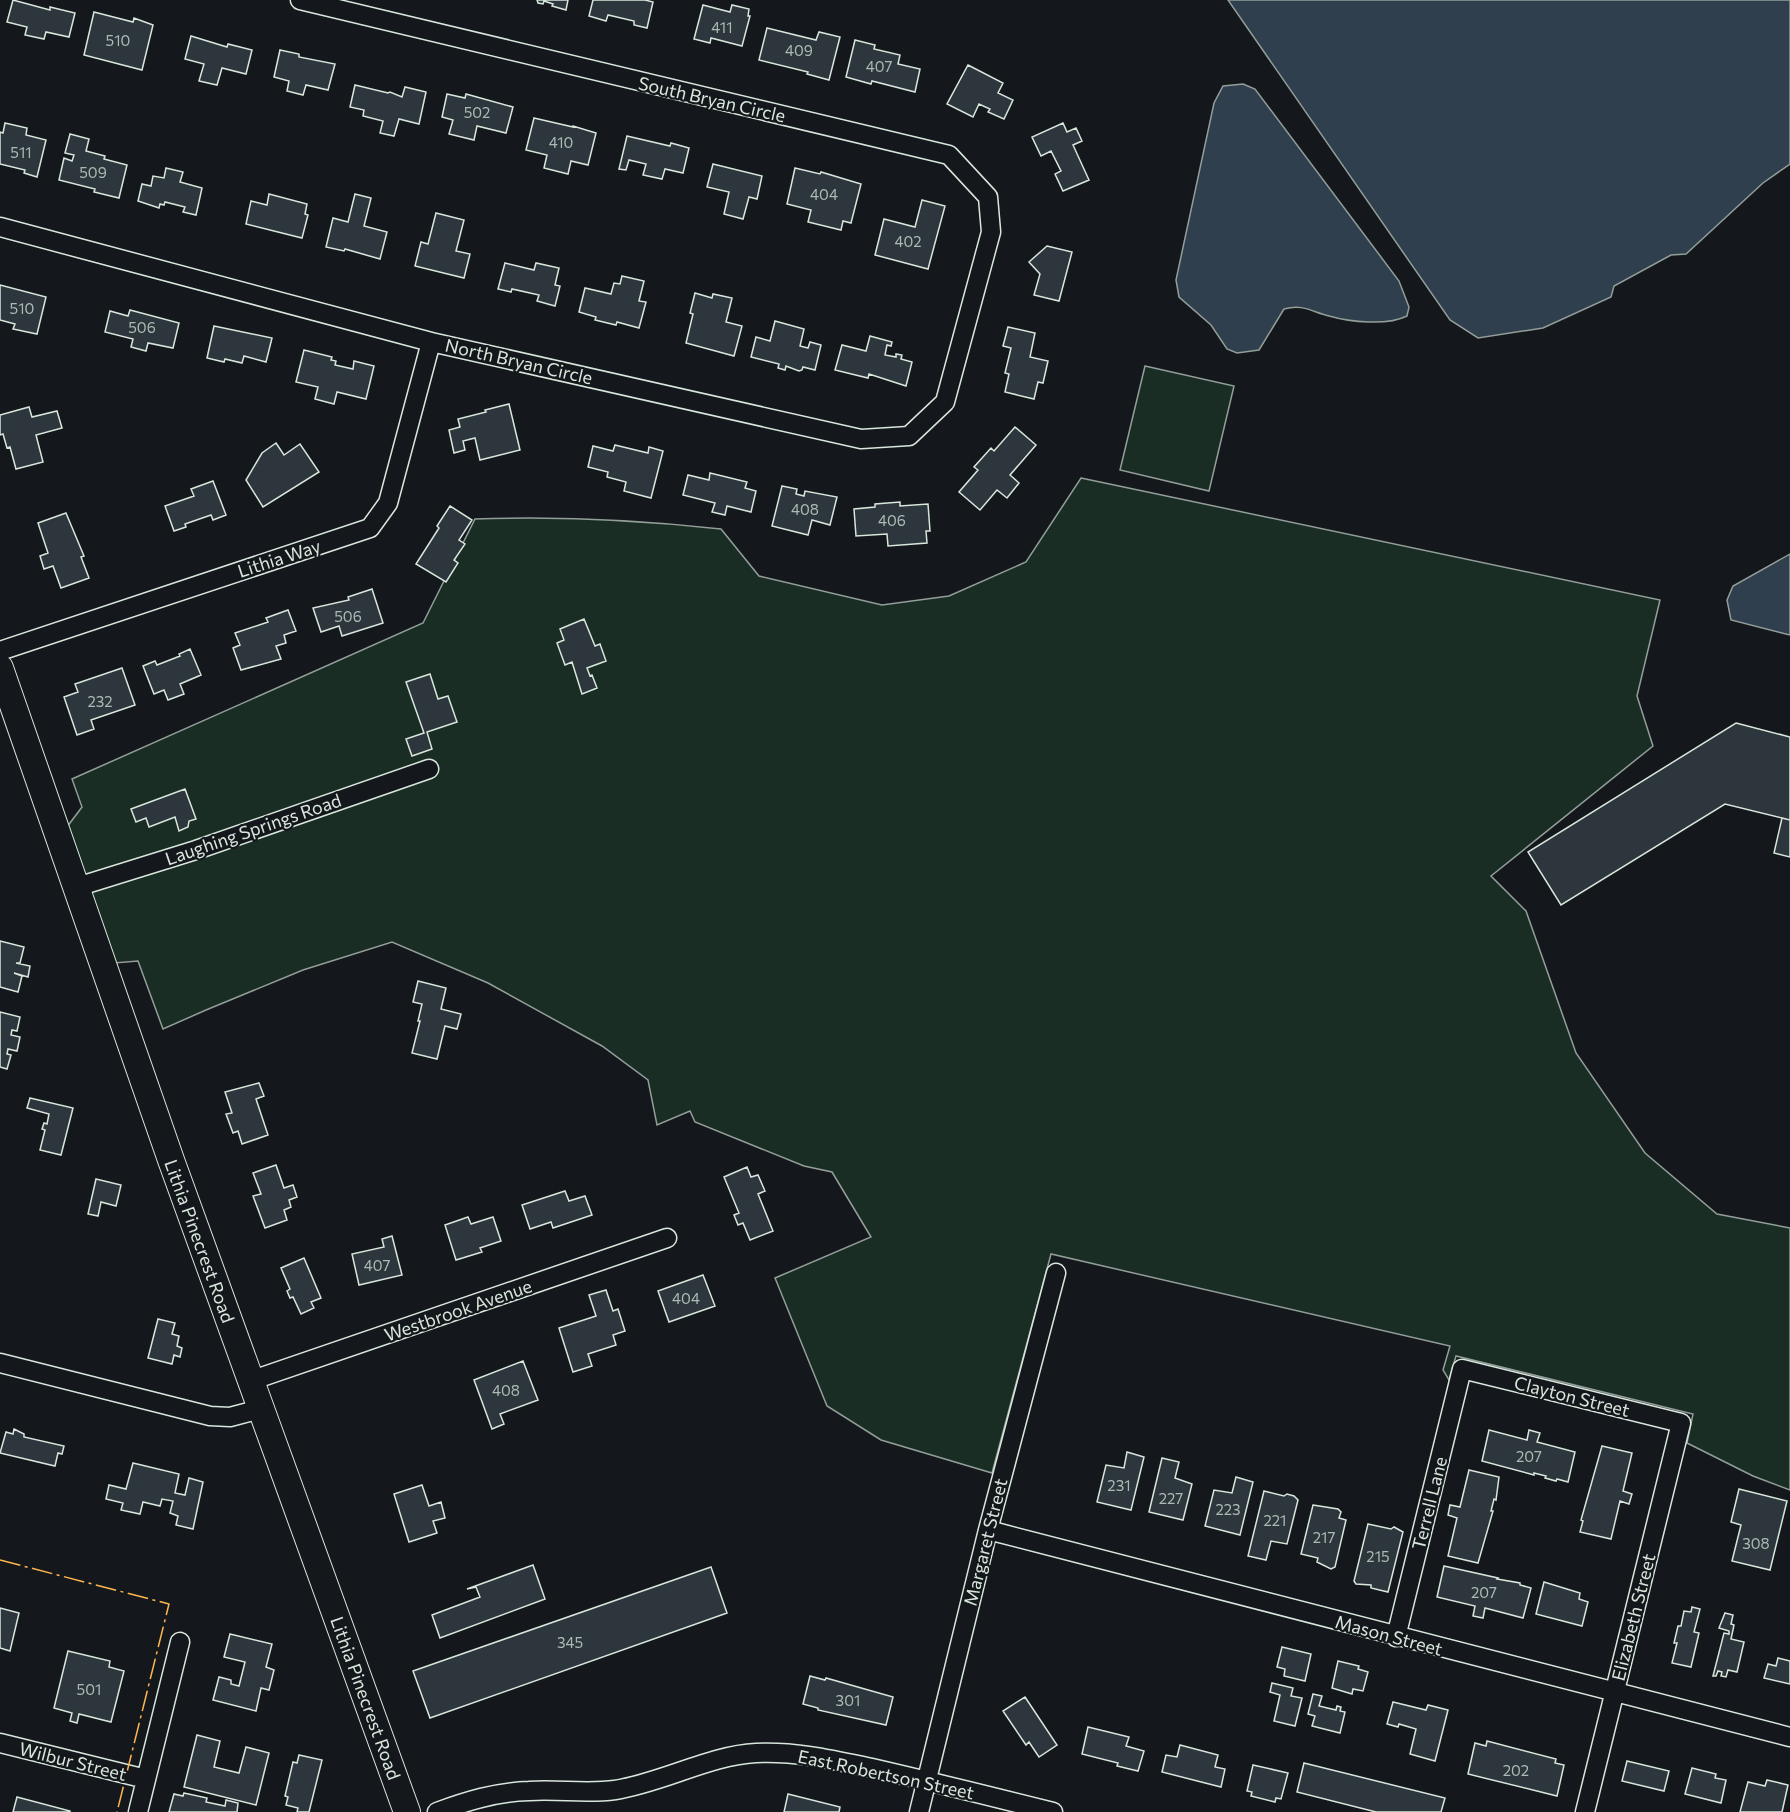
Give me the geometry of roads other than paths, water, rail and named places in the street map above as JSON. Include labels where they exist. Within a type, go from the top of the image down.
[{"type":"main road","name":"Lithia Pinecrest Road","points":[[0,668],[171,1160],[407,1812]]},
{"type":"street","name":"South Bryan Circle","points":[[300,0],[949,155],[988,197],[991,232],[967,317]]},
{"type":"street","name":"North Bryan Circle","points":[[0,227],[431,342],[861,439],[909,435],[945,402],[967,317]]},
{"type":"street","name":"Lithia Way","points":[[0,651],[370,528],[388,503],[431,342]]},
{"type":"street","name":"Laughing Springs Road","points":[[77,887],[196,850],[429,768]]},
{"type":"street","name":"Westbrook Avenue","points":[[250,1381],[667,1239]]},
{"type":"street","name":"Margaret Street","points":[[919,1812],[988,1530],[1056,1273]]},
{"type":"street","points":[[0,1363],[210,1416],[230,1417],[260,1409]]},
{"type":"street","name":"Clayton Street","points":[[1462,1369],[1681,1423]]},
{"type":"street","name":"Terrell Lane","points":[[1396,1636],[1462,1369]]},
{"type":"street","name":"Elizabeth Street","points":[[1585,1812],[1681,1423]]},
{"type":"street","name":"Mason Street","points":[[988,1530],[1614,1694],[1790,1737]]},
{"type":"street","points":[[138,1812],[180,1642]]},
{"type":"street","name":"Wilbur Street","points":[[0,1743],[147,1779]]},
{"type":"street","name":"East Robertson Street","points":[[437,1812],[475,1798],[500,1793],[616,1790],[644,1784],[725,1759],[753,1753],[782,1752],[811,1755],[926,1780],[1053,1812]]},
{"type":"water","points":[[1228,0],[1790,0],[1790,164],[1763,183],[1686,254],[1671,255],[1614,286],[1611,297],[1543,328],[1478,338],[1450,320]]},
{"type":"water","points":[[1243,84],[1255,89],[1399,281],[1409,307],[1407,316],[1389,321],[1368,322],[1338,318],[1302,308],[1284,309],[1259,350],[1237,353],[1227,349],[1211,325],[1179,297],[1176,280],[1214,103],[1223,86]]},
{"type":"water","points":[[1790,554],[1790,635],[1731,620],[1727,600],[1733,586]]}]
